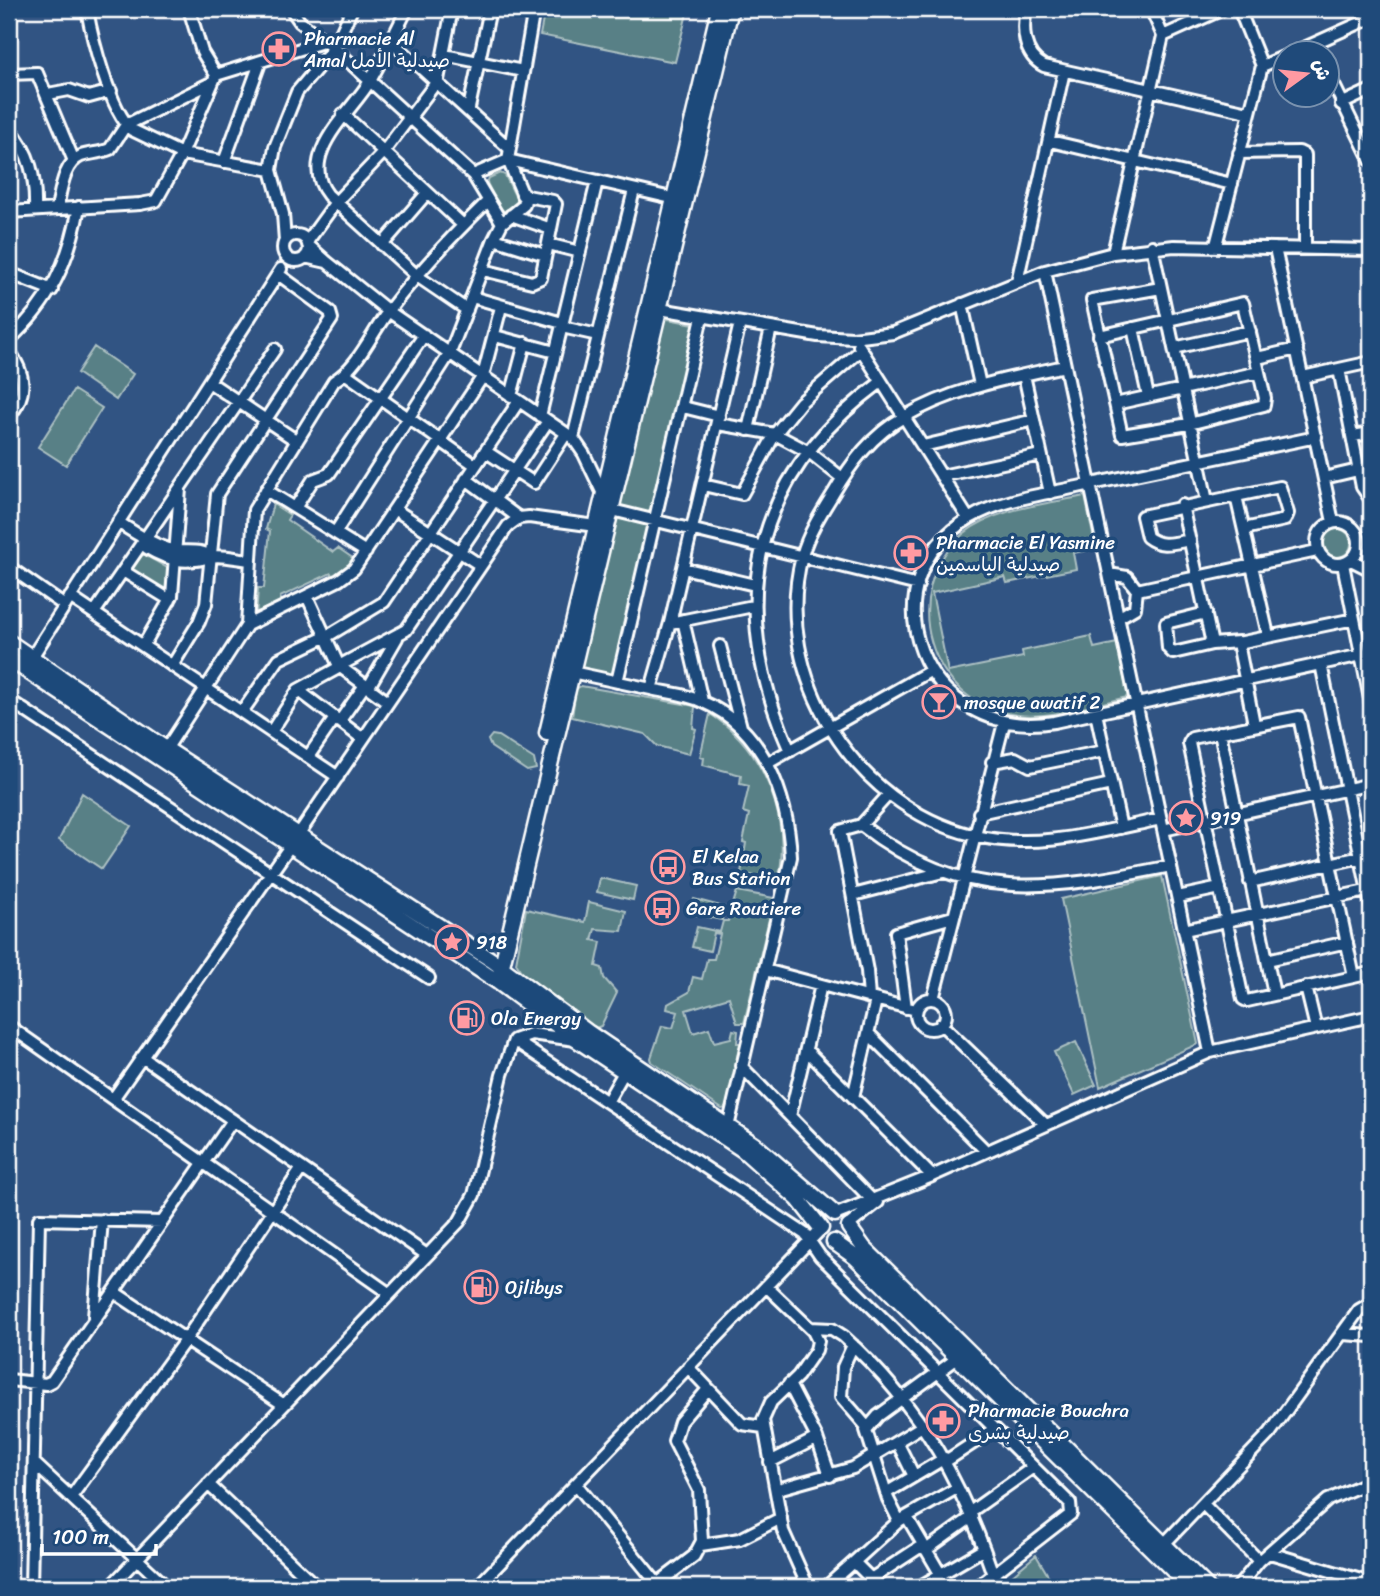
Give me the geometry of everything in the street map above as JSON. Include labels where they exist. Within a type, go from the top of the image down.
[{"type":"main road","points":[[493,979],[566,671],[610,503],[719,9]]},
{"type":"main road","points":[[679,200],[731,9]]},
{"type":"main road","points":[[9,642],[290,846],[628,1066],[728,1127],[773,1159],[812,1205],[819,1239]]},
{"type":"main road","points":[[9,659],[163,754],[300,832],[497,964],[583,1036]]},
{"type":"main road","points":[[628,1066],[743,1150],[812,1205],[846,1219],[860,1252],[1191,1587]]},
{"type":"main road","points":[[819,1239],[824,1219],[836,1214]]},
{"type":"main road","points":[[819,1239],[844,1239],[849,1226]]},
{"type":"main road","points":[[819,1239],[860,1252]]},
{"type":"main road","points":[[963,1354],[1207,1587]]},
{"type":"street","points":[[87,9],[111,91],[126,125],[142,136],[182,154],[271,170]]},
{"type":"street","points":[[9,212],[140,205],[156,201],[182,154],[215,79],[202,52],[189,9]]},
{"type":"street","points":[[32,657],[279,272],[284,245],[283,214],[271,170],[283,125],[297,92],[334,48],[352,9]]},
{"type":"street","points":[[279,272],[301,259],[305,241],[336,202],[382,154],[438,80],[453,9]]},
{"type":"street","points":[[469,108],[490,9]]},
{"type":"street","points":[[509,155],[534,9]]},
{"type":"street","points":[[1026,9],[1023,33],[1034,59],[1044,66],[1148,92],[1248,112]]},
{"type":"street","points":[[1113,253],[1163,36],[1151,9]]},
{"type":"street","points":[[1163,36],[1223,9]]},
{"type":"street","points":[[1216,246],[1248,112],[1262,66],[1239,9]]},
{"type":"street","points":[[403,10],[369,82],[343,114],[327,141],[320,166],[324,189],[417,276],[467,310]]},
{"type":"street","points":[[295,11],[323,42],[334,48],[472,175],[488,201],[507,219],[551,229]]},
{"type":"street","points":[[1336,38],[1371,18]]},
{"type":"street","points":[[335,533],[450,354],[494,239],[507,219],[524,205],[509,155],[469,108],[390,40]]},
{"type":"street","points":[[57,208],[63,181],[74,161],[110,149],[126,125],[215,79],[323,42]]},
{"type":"street","points":[[444,55],[523,71]]},
{"type":"street","points":[[1262,66],[1272,62]]},
{"type":"street","points":[[224,162],[260,63]]},
{"type":"street","points":[[1017,282],[1065,71]]},
{"type":"street","points":[[9,74],[37,73],[74,161]]},
{"type":"street","points":[[48,94],[69,90],[89,97],[111,91]]},
{"type":"street","points":[[1371,90],[1342,103],[1371,161]]},
{"type":"street","points":[[343,114],[382,154],[463,225]]},
{"type":"street","points":[[9,128],[28,157],[33,173],[35,209]]},
{"type":"street","points":[[1050,141],[1232,184]]},
{"type":"street","points":[[1239,153],[1299,152],[1305,155],[1305,247]]},
{"type":"street","points":[[472,175],[509,155],[597,181],[679,200]]},
{"type":"street","points":[[271,732],[298,690],[397,638],[406,630],[544,418],[555,352],[597,181]]},
{"type":"street","points":[[485,451],[534,483],[569,436],[598,335],[634,190]]},
{"type":"street","points":[[382,245],[427,193]]},
{"type":"street","points":[[484,270],[537,282],[541,278],[556,211],[555,202],[522,194]]},
{"type":"street","points":[[247,625],[254,510],[334,381],[346,374],[388,310],[417,276],[488,201]]},
{"type":"street","points":[[9,340],[40,310],[52,290],[75,230],[79,207]]},
{"type":"street","points":[[283,214],[305,241],[388,310],[569,436],[584,454],[610,503],[655,520],[918,585]]},
{"type":"street","points":[[284,245],[291,236],[305,241]]},
{"type":"street","points":[[494,239],[545,256]]},
{"type":"street","points":[[548,244],[580,252]]},
{"type":"street","points":[[284,245],[289,259],[327,261]]},
{"type":"street","points":[[654,309],[853,338],[893,333],[1045,271],[1152,246],[1371,250]]},
{"type":"street","points":[[1152,246],[1207,501]]},
{"type":"street","points":[[1275,247],[1333,522]]},
{"type":"street","points":[[1045,271],[1210,1052]]},
{"type":"street","points":[[9,272],[52,290]]},
{"type":"street","points":[[172,666],[203,613],[216,494],[332,318],[330,312],[279,272]]},
{"type":"street","points":[[1099,336],[1242,303],[1264,405],[1125,437],[1121,434],[1099,336],[1092,300],[1161,288]]},
{"type":"street","points":[[472,297],[598,335]]},
{"type":"street","points":[[962,304],[980,385]]},
{"type":"street","points":[[163,754],[247,625],[346,575],[366,552],[483,376],[501,307]]},
{"type":"street","points":[[617,682],[702,317]]},
{"type":"street","points":[[651,689],[670,623],[740,323]]},
{"type":"street","points":[[748,430],[771,328]]},
{"type":"street","points":[[1133,328],[1148,396]]},
{"type":"street","points":[[1174,348],[1250,331]]},
{"type":"street","points":[[295,508],[313,480],[329,474],[424,335]]},
{"type":"street","points":[[495,336],[555,352]]},
{"type":"street","points":[[853,338],[968,518]]},
{"type":"street","points":[[242,712],[279,659],[326,637],[384,602],[485,451],[515,398],[525,343]]},
{"type":"street","points":[[94,613],[275,349]]},
{"type":"street","points":[[1256,358],[1297,349]]},
{"type":"street","points":[[703,485],[742,494],[775,434],[809,394],[861,350]]},
{"type":"street","points":[[9,351],[21,368],[24,384],[18,404],[9,416]]},
{"type":"street","points":[[1303,377],[1371,362]]},
{"type":"street","points":[[1065,366],[980,385],[945,397],[903,417],[878,435],[854,460],[842,478],[815,523],[802,556],[798,623],[803,661],[814,698],[828,727],[853,761],[889,794],[944,825],[974,835],[1043,842],[1121,828],[1205,821],[1371,784]]},
{"type":"street","points":[[1339,369],[1353,436],[1366,468],[1364,491],[1371,500]]},
{"type":"street","points":[[1115,404],[1259,372]]},
{"type":"street","points":[[346,374],[475,464]]},
{"type":"street","points":[[1024,375],[1051,493]]},
{"type":"street","points":[[209,382],[297,441]]},
{"type":"street","points":[[790,751],[766,689],[753,606],[761,546],[773,511],[809,452],[835,420],[881,382]]},
{"type":"street","points":[[682,407],[748,430],[775,434],[809,452],[842,478]]},
{"type":"street","points":[[923,446],[1034,420]]},
{"type":"street","points":[[1353,436],[1371,433]]},
{"type":"street","points":[[1316,438],[1051,493],[999,506],[968,518],[942,540],[932,553],[918,585],[916,635],[930,671],[940,685],[966,708],[1004,723],[1034,725],[1366,654]]},
{"type":"street","points":[[941,476],[1041,455]]},
{"type":"street","points":[[1324,478],[1366,468]]},
{"type":"street","points":[[466,479],[519,517],[602,526]]},
{"type":"street","points":[[1190,540],[1163,545],[1153,542],[1147,537],[1141,520],[1145,514],[1182,505],[1280,487],[1288,513],[1285,520],[1244,529]]},
{"type":"street","points":[[143,646],[170,600],[180,488]]},
{"type":"street","points":[[266,491],[366,552]]},
{"type":"street","points":[[1236,496],[1268,635]]},
{"type":"street","points":[[1182,505],[1212,645]]},
{"type":"street","points":[[394,509],[480,565]]},
{"type":"street","points":[[300,832],[480,565],[508,526],[519,517]]},
{"type":"street","points":[[118,522],[145,540],[147,548],[168,561],[176,556],[203,561],[211,557],[249,560]]},
{"type":"street","points":[[1333,522],[1351,527],[1359,543]]},
{"type":"street","points":[[1333,522],[1319,533],[1317,551],[1323,559],[1332,564],[1347,562],[1371,570]]},
{"type":"street","points":[[1370,696],[1366,654],[1353,620],[1347,562],[1359,543],[1371,540]]},
{"type":"street","points":[[1137,590],[1317,551]]},
{"type":"street","points":[[9,567],[67,601],[94,613],[338,777]]},
{"type":"street","points":[[683,569],[755,584]]},
{"type":"street","points":[[123,571],[170,600]]},
{"type":"street","points":[[1109,574],[1127,577],[1137,590],[1135,608],[1118,618]]},
{"type":"street","points":[[307,596],[340,666],[388,702]]},
{"type":"street","points":[[670,623],[753,606]]},
{"type":"street","points":[[1206,613],[1170,620],[1164,628],[1168,648],[1173,653],[1353,620]]},
{"type":"street","points":[[683,620],[702,701]]},
{"type":"street","points":[[308,757],[367,687],[397,638]]},
{"type":"street","points":[[1239,642],[1254,724]]},
{"type":"street","points":[[720,646],[741,727]]},
{"type":"street","points":[[1321,664],[1370,890],[1371,906]]},
{"type":"street","points":[[566,671],[702,701],[741,727],[768,763],[787,812],[791,857],[728,1127]]},
{"type":"street","points":[[768,763],[930,671]]},
{"type":"street","points":[[298,690],[363,739]]},
{"type":"street","points":[[9,700],[429,978]]},
{"type":"street","points":[[1096,713],[1121,828]]},
{"type":"street","points":[[1354,977],[1299,717],[1192,738],[1188,743],[1243,999],[1274,994],[1354,977],[1371,973]]},
{"type":"street","points":[[933,999],[1004,723]]},
{"type":"street","points":[[1220,732],[1274,994]]},
{"type":"street","points":[[992,762],[1015,758],[1030,766],[1104,751]]},
{"type":"street","points":[[979,813],[1111,784]]},
{"type":"street","points":[[853,1097],[869,1034],[873,999],[840,831],[861,825],[889,794]]},
{"type":"street","points":[[861,825],[881,840],[943,872],[1006,886],[1051,886],[1171,866]]},
{"type":"street","points":[[113,1099],[290,846]]},
{"type":"street","points":[[1251,882],[1361,857]]},
{"type":"street","points":[[853,895],[943,872]]},
{"type":"street","points":[[1178,897],[1220,888]]},
{"type":"street","points":[[1184,930],[1370,890]]},
{"type":"street","points":[[765,970],[911,1009],[933,999],[941,1003],[945,1011],[941,1024],[933,1028],[924,1027],[911,1009],[897,933],[953,917]]},
{"type":"street","points":[[1266,960],[1347,942]]},
{"type":"street","points":[[790,1116],[821,985]]},
{"type":"street","points":[[1306,987],[1316,1028]]},
{"type":"street","points":[[836,1214],[932,1175],[1210,1052],[1371,1016]]},
{"type":"street","points":[[941,1024],[1045,1124]]},
{"type":"street","points":[[9,1026],[390,1294]]},
{"type":"street","points":[[110,1587],[459,1222],[474,1195],[506,1060],[514,1040],[531,1034],[583,1036]]},
{"type":"street","points":[[869,1034],[986,1151]]},
{"type":"street","points":[[514,1040],[819,1239]]},
{"type":"street","points":[[807,1051],[932,1175]]},
{"type":"street","points":[[142,1057],[427,1255]]},
{"type":"street","points":[[607,1102],[628,1066]]},
{"type":"street","points":[[741,1066],[872,1200]]},
{"type":"street","points":[[9,1380],[46,1384],[52,1381],[233,1120]]},
{"type":"street","points":[[71,1497],[186,1339],[302,1168]]},
{"type":"street","points":[[849,1226],[895,1191]]},
{"type":"street","points":[[31,1587],[39,1219],[162,1222]]},
{"type":"street","points":[[94,1320],[102,1220]]},
{"type":"street","points":[[477,1587],[766,1286],[819,1239]]},
{"type":"street","points":[[819,1239],[820,1256],[993,1430],[1070,1503],[1073,1511],[995,1582],[977,1587]]},
{"type":"street","points":[[766,1286],[810,1328],[818,1341],[816,1350],[764,1412],[763,1427],[778,1489],[787,1543],[808,1587]]},
{"type":"street","points":[[114,1292],[284,1405]]},
{"type":"street","points":[[1164,1544],[1270,1433],[1359,1310],[1371,1303]]},
{"type":"street","points":[[810,1328],[835,1330],[853,1345],[924,1425],[945,1460],[971,1514],[995,1582]]},
{"type":"street","points":[[1343,1334],[1371,1336]]},
{"type":"street","points":[[853,1345],[843,1367],[841,1397],[867,1427]]},
{"type":"street","points":[[948,1587],[925,1547],[886,1493],[866,1433],[867,1427],[963,1354]]},
{"type":"street","points":[[688,1367],[742,1424],[763,1427]]},
{"type":"street","points":[[789,1384],[817,1438],[830,1476]]},
{"type":"street","points":[[576,1484],[659,1586],[694,1556],[701,1545],[702,1506],[699,1490],[674,1441],[680,1422],[708,1389]]},
{"type":"street","points":[[778,1489],[830,1476],[874,1458],[924,1425]]},
{"type":"street","points":[[886,1493],[993,1430]]},
{"type":"street","points":[[770,1462],[817,1438]]},
{"type":"street","points":[[897,1442],[914,1476]]},
{"type":"street","points":[[34,1463],[167,1587]]},
{"type":"street","points":[[854,1562],[875,1583],[1032,1468]]},
{"type":"street","points":[[1238,1587],[1259,1562],[1328,1500],[1371,1481]]},
{"type":"street","points":[[208,1484],[317,1587]]},
{"type":"street","points":[[826,1587],[903,1519],[957,1488]]},
{"type":"street","points":[[1203,1504],[1259,1562]]},
{"type":"street","points":[[701,1545],[747,1536],[781,1518]]},
{"type":"street","points":[[919,1587],[984,1549]]},
{"type":"street","points":[[1270,1553],[1371,1583]]},
{"type":"green space","points":[[545,9],[688,9],[675,62],[540,35]]},
{"type":"green space","points":[[500,173],[505,175],[518,202],[505,211],[500,210],[487,183],[489,178]]},
{"type":"green space","points":[[668,319],[694,324],[696,328],[612,675],[579,667],[663,321]]},
{"type":"green space","points":[[94,347],[133,374],[116,400],[77,373]]},
{"type":"green space","points":[[74,390],[102,408],[66,465],[38,447]]},
{"type":"green space","points":[[1085,496],[1096,549],[1073,553],[1076,569],[1007,583],[1005,577],[932,593],[948,672],[1023,657],[1022,651],[1091,636],[1094,648],[1117,643],[1128,697],[1073,710],[1031,716],[987,707],[962,691],[943,669],[932,643],[927,614],[931,585],[942,558],[963,534],[990,518],[1021,508]]},
{"type":"green space","points":[[273,504],[290,515],[287,520],[333,552],[338,548],[357,561],[333,578],[331,573],[280,597],[282,602],[256,617],[258,588],[264,588],[270,531],[266,529]]},
{"type":"green space","points":[[1337,529],[1347,533],[1351,543],[1347,553],[1337,557],[1327,553],[1323,543],[1327,533]]},
{"type":"green space","points":[[143,554],[169,569],[167,596],[130,572]]},
{"type":"green space","points":[[581,686],[695,706],[693,728],[696,729],[689,754],[657,746],[645,734],[572,717],[576,689]]},
{"type":"green space","points":[[710,714],[729,728],[745,746],[770,787],[781,834],[778,881],[741,873],[746,843],[743,842],[749,814],[743,812],[749,786],[740,784],[741,775],[703,765],[704,758],[700,757]]},
{"type":"green space","points":[[492,735],[498,736],[534,759],[536,769],[527,771],[491,747],[488,740]]},
{"type":"green space","points":[[82,793],[131,826],[102,869],[59,840]]},
{"type":"green space","points":[[1162,876],[1198,1044],[1100,1087],[1061,899]]},
{"type":"green space","points":[[600,878],[636,886],[633,900],[597,892]]},
{"type":"green space","points":[[737,891],[774,898],[744,1023],[737,1023],[729,997],[686,1010],[693,1033],[709,1028],[714,1042],[731,1038],[733,1030],[738,1031],[737,1043],[740,1043],[726,1108],[722,1109],[652,1062],[651,1058],[662,1026],[673,1028],[678,1012],[667,1009],[668,1004],[689,992],[693,977],[702,979],[707,959],[714,959],[720,934],[714,933],[710,951],[692,947],[697,927],[720,932],[723,921],[728,921]]},
{"type":"green space","points":[[694,899],[724,907],[722,920],[688,913]]},
{"type":"green space","points":[[589,902],[626,911],[622,931],[595,929],[592,940],[601,942],[596,966],[602,968],[604,978],[617,993],[601,1026],[596,1028],[522,973],[516,963],[526,909],[585,922]]},
{"type":"green space","points":[[1076,1042],[1096,1085],[1074,1095],[1054,1052]]},
{"type":"green space","points":[[1036,1555],[1055,1587],[1007,1587],[1004,1582]]},
{"type":"place","name":"Pharmacie Al Amal صيدلية الأمل","points":[[279,49]]},
{"type":"place","name":"Pharmacie El Yasmine صيدلية الياسمين","points":[[911,553]]},
{"type":"place","name":"mosque awatif 2","points":[[939,702]]},
{"type":"place","name":"919","points":[[1186,818]]},
{"type":"place","name":"El Kelaa Bus Station","points":[[668,867]]},
{"type":"place","name":"Gare Routiere","points":[[662,908]]},
{"type":"place","name":"918","points":[[452,942]]},
{"type":"place","name":"Ola Energy","points":[[467,1018]]},
{"type":"place","name":"Ojlibys","points":[[481,1287]]},
{"type":"place","name":"Pharmacie Bouchra صيدلية بشرى","points":[[943,1421]]}]
